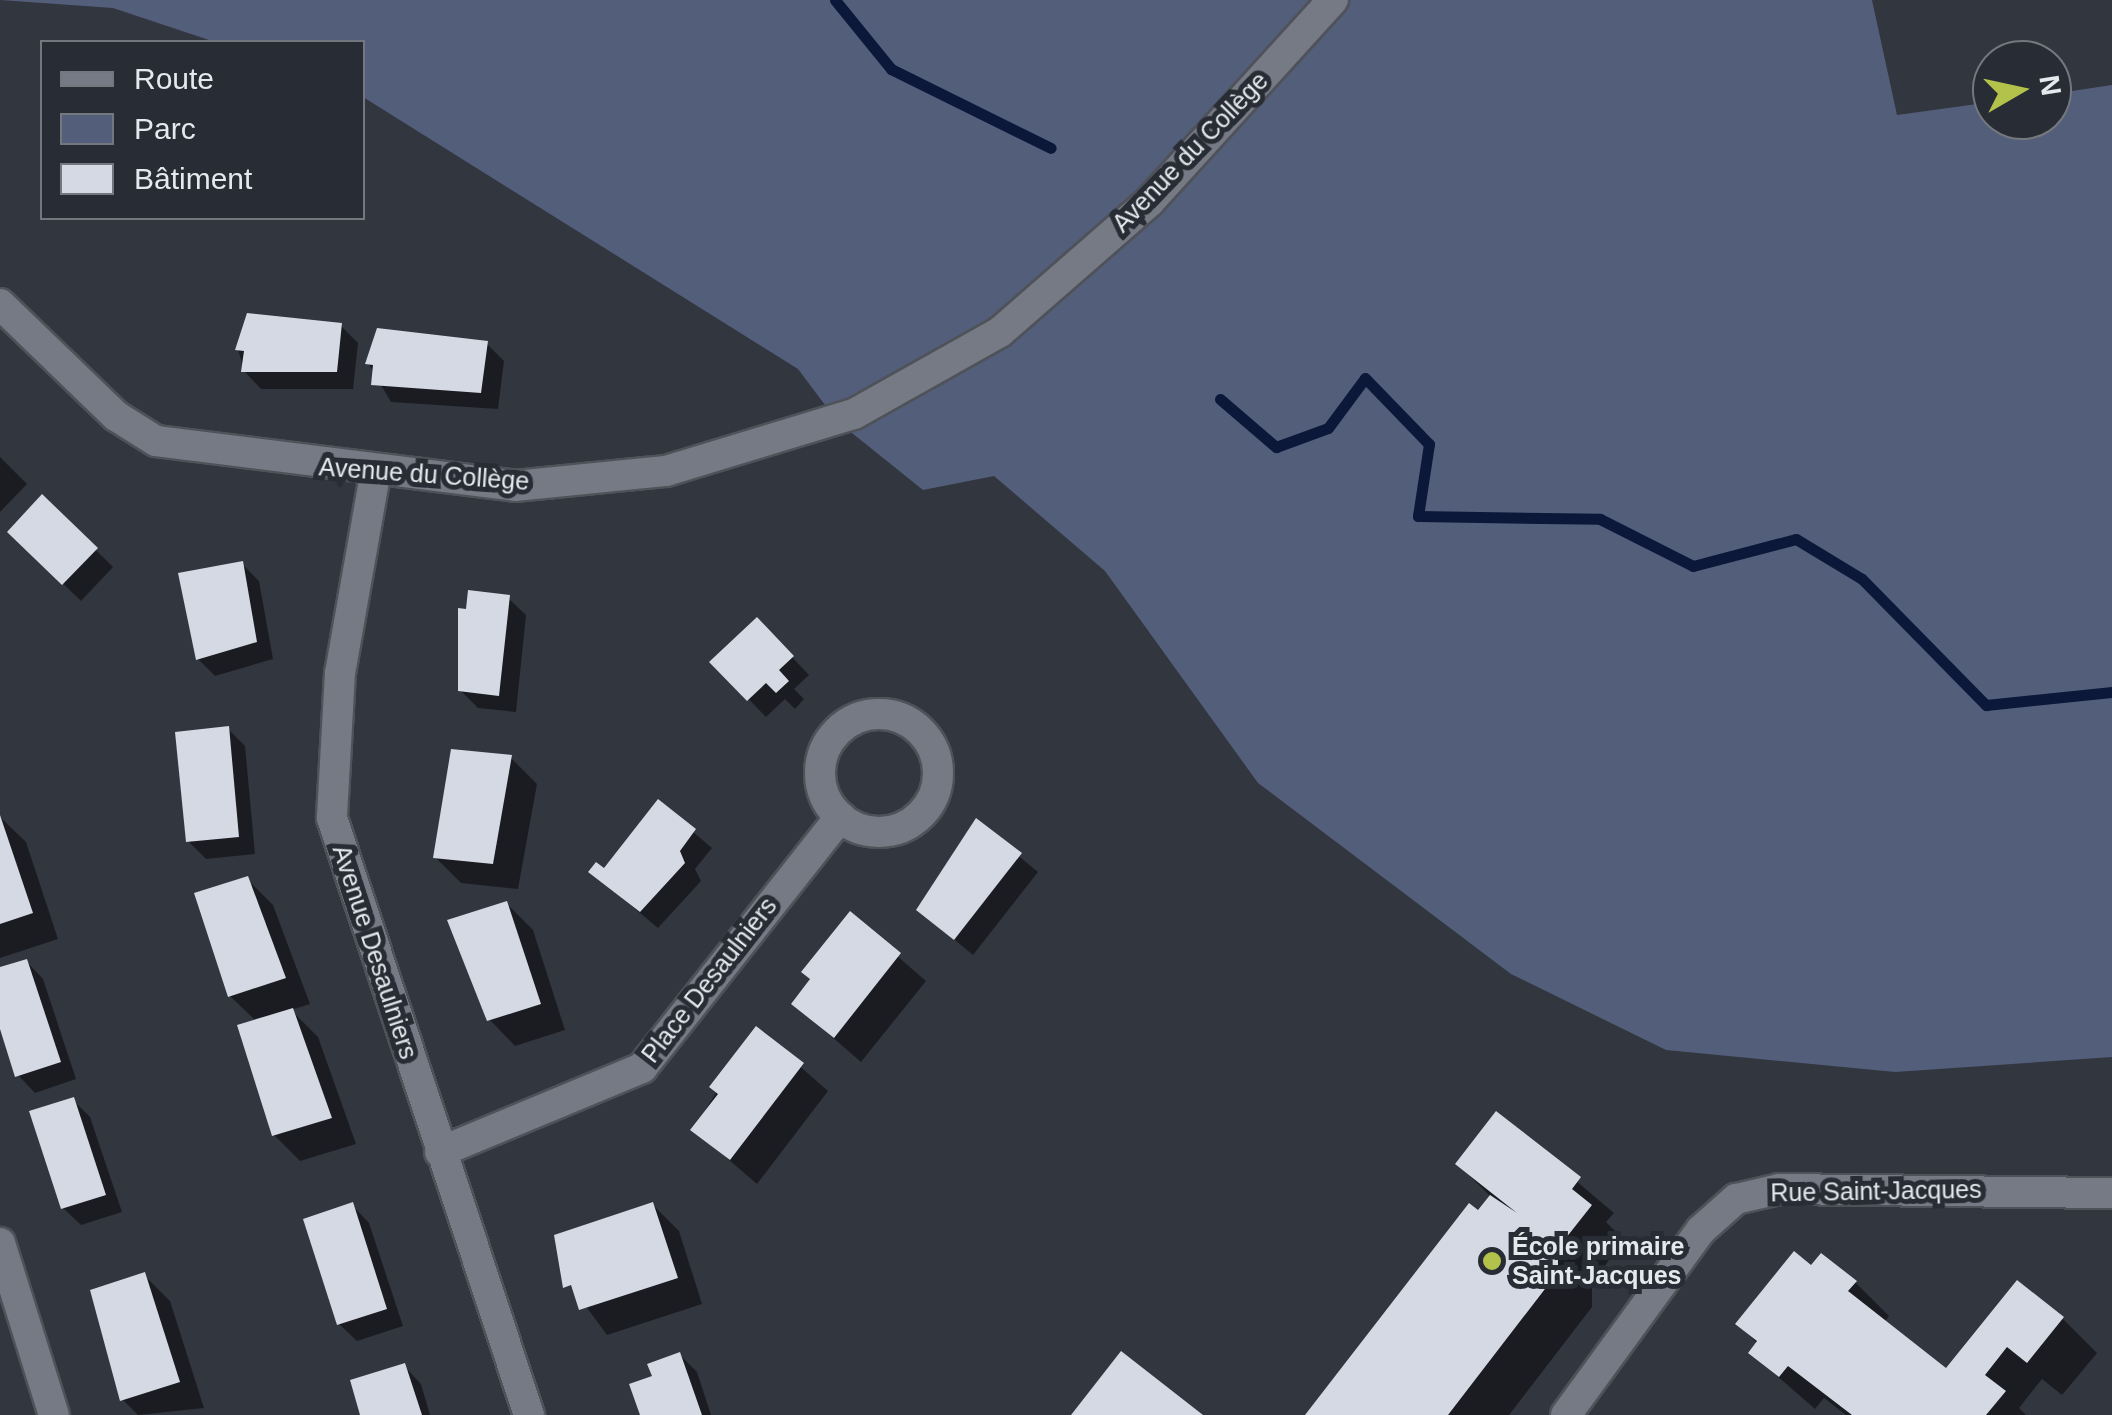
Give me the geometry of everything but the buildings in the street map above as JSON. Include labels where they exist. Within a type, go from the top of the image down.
[{"type":"street","name":"Avenue du Collège","points":[[0,304],[116,416],[156,441],[375,475],[515,486],[666,471],[854,414],[1000,332],[1150,200],[1334,0]]},
{"type":"street","name":"Avenue Desaulniers","points":[[375,475],[340,673],[332,818],[529,1415]]},
{"type":"street","name":"Place Desaulniers","points":[[440,1152],[642,1068],[840,818]]},
{"type":"street","name":"Rue Saint-Jacques","points":[[1566,1415],[1702,1230],[1736,1198],[1779,1189],[2112,1192]]},
{"type":"street","points":[[0,1244],[54,1415]]},
{"type":"green space","points":[[0,0],[1872,0],[1897,115],[1972,105],[1972,140],[2072,140],[2072,91],[2112,85],[2112,1057],[1895,1072],[1666,1050],[1511,974],[1258,783],[1105,571],[994,476],[923,490],[837,421],[798,369],[365,98],[365,40],[209,40],[113,8]]},
{"type":"waterway","points":[[835,0],[891,69],[1051,148]]},
{"type":"waterway","points":[[1220,399],[1276,447],[1328,428],[1365,378],[1429,444],[1418,516],[1600,519],[1693,566],[1796,539],[1862,579],[1986,705],[2112,692]]},
{"type":"place","name":"École primaire Saint-Jacques","points":[[1492,1261]]}]
